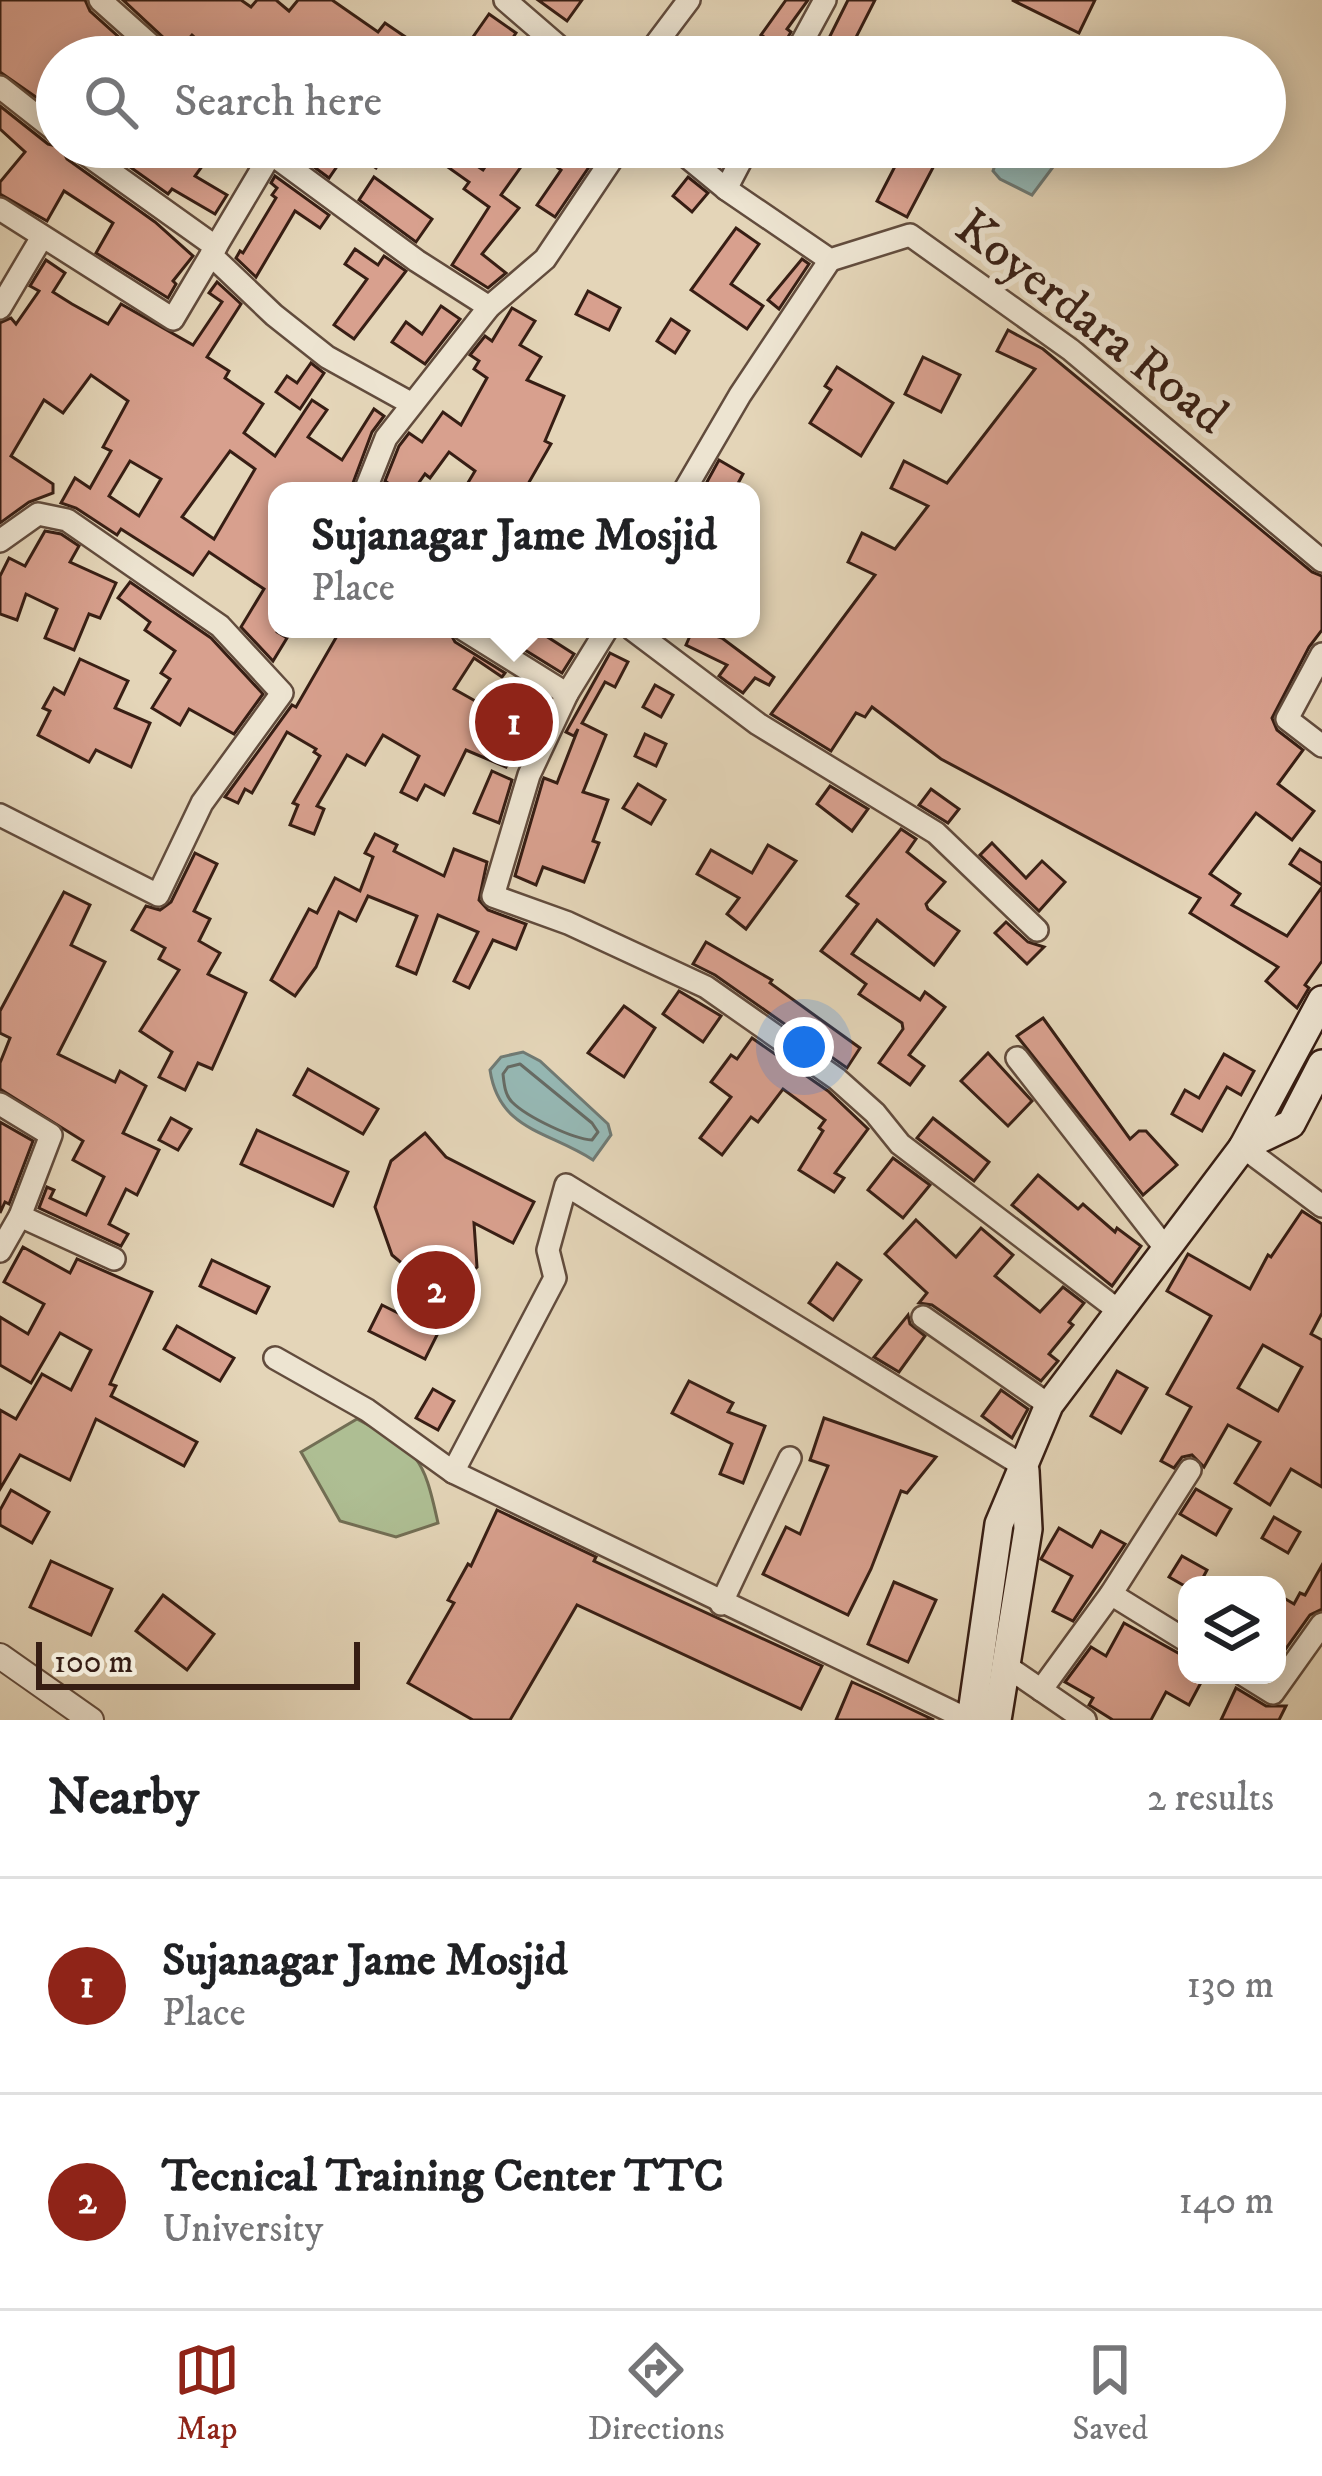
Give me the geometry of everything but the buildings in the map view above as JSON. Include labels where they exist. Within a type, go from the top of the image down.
[{"type":"main road","points":[[970,1720],[999,1524],[1049,1405],[1243,1147],[1322,1000]]},
{"type":"main road","points":[[1243,1147],[1291,1124],[1322,1064]]},
{"type":"main road","points":[[997,1720],[1028,1529],[1025,1467]]},
{"type":"street","points":[[100,0],[140,36]]},
{"type":"street","points":[[505,0],[547,36]]},
{"type":"street","points":[[662,36],[689,0]]},
{"type":"street","points":[[805,36],[825,0]]},
{"type":"street","points":[[0,87],[36,115]]},
{"type":"street","points":[[104,168],[214,251],[274,315],[327,357],[412,404]]},
{"type":"street","points":[[0,209],[173,320],[258,168]]},
{"type":"street","points":[[292,168],[489,307]]},
{"type":"street","points":[[368,482],[386,437],[489,307],[545,260],[606,168]]},
{"type":"street","points":[[689,482],[740,395],[830,260],[701,168]]},
{"type":"street","points":[[726,188],[737,168]]},
{"type":"street","name":"Koyerdara Road","points":[[830,260],[910,235],[1071,350],[1322,561]]},
{"type":"street","points":[[0,308],[42,237]]},
{"type":"street","points":[[0,541],[38,514],[67,520],[220,626],[282,693],[202,803],[158,895],[0,815]]},
{"type":"street","points":[[477,638],[567,694]]},
{"type":"street","points":[[601,638],[567,694],[530,775],[494,896],[568,923],[706,987],[837,1079],[900,1144],[1119,1311]]},
{"type":"street","points":[[644,638],[758,724],[936,833],[1037,930]]},
{"type":"street","points":[[1322,654],[1287,719],[1322,746]]},
{"type":"street","points":[[1017,1058],[1166,1249]]},
{"type":"street","points":[[0,1104],[51,1136],[20,1216],[0,1251]]},
{"type":"street","points":[[1243,1147],[1322,1206]]},
{"type":"street","points":[[453,1472],[554,1278],[548,1250],[566,1185],[1025,1467]]},
{"type":"street","points":[[20,1216],[114,1259]]},
{"type":"street","points":[[923,1317],[1049,1405]]},
{"type":"street","points":[[275,1358],[367,1410],[453,1472],[970,1720]]},
{"type":"street","points":[[721,1604],[790,1459]]},
{"type":"street","points":[[1041,1690],[1111,1594],[1190,1470]]},
{"type":"street","points":[[1111,1594],[1178,1635]]},
{"type":"street","points":[[1286,1676],[1322,1624]]},
{"type":"street","points":[[0,1656],[92,1720]]},
{"type":"street","points":[[1006,1666],[1085,1720]]},
{"type":"green space","points":[[357,1419],[415,1458],[428,1483],[438,1523],[396,1537],[340,1521],[301,1452]]},
{"type":"water","points":[[994,168],[1052,168],[1032,195]]},
{"type":"water","points":[[523,1052],[540,1061],[608,1124],[611,1135],[593,1160],[528,1127],[504,1106],[490,1070],[501,1057]]},
{"type":"place","name":"Sujanagar Jame Mosjid","points":[[514,722]]},
{"type":"place","name":"Tecnical Training Center TTC","points":[[436,1290]]}]
